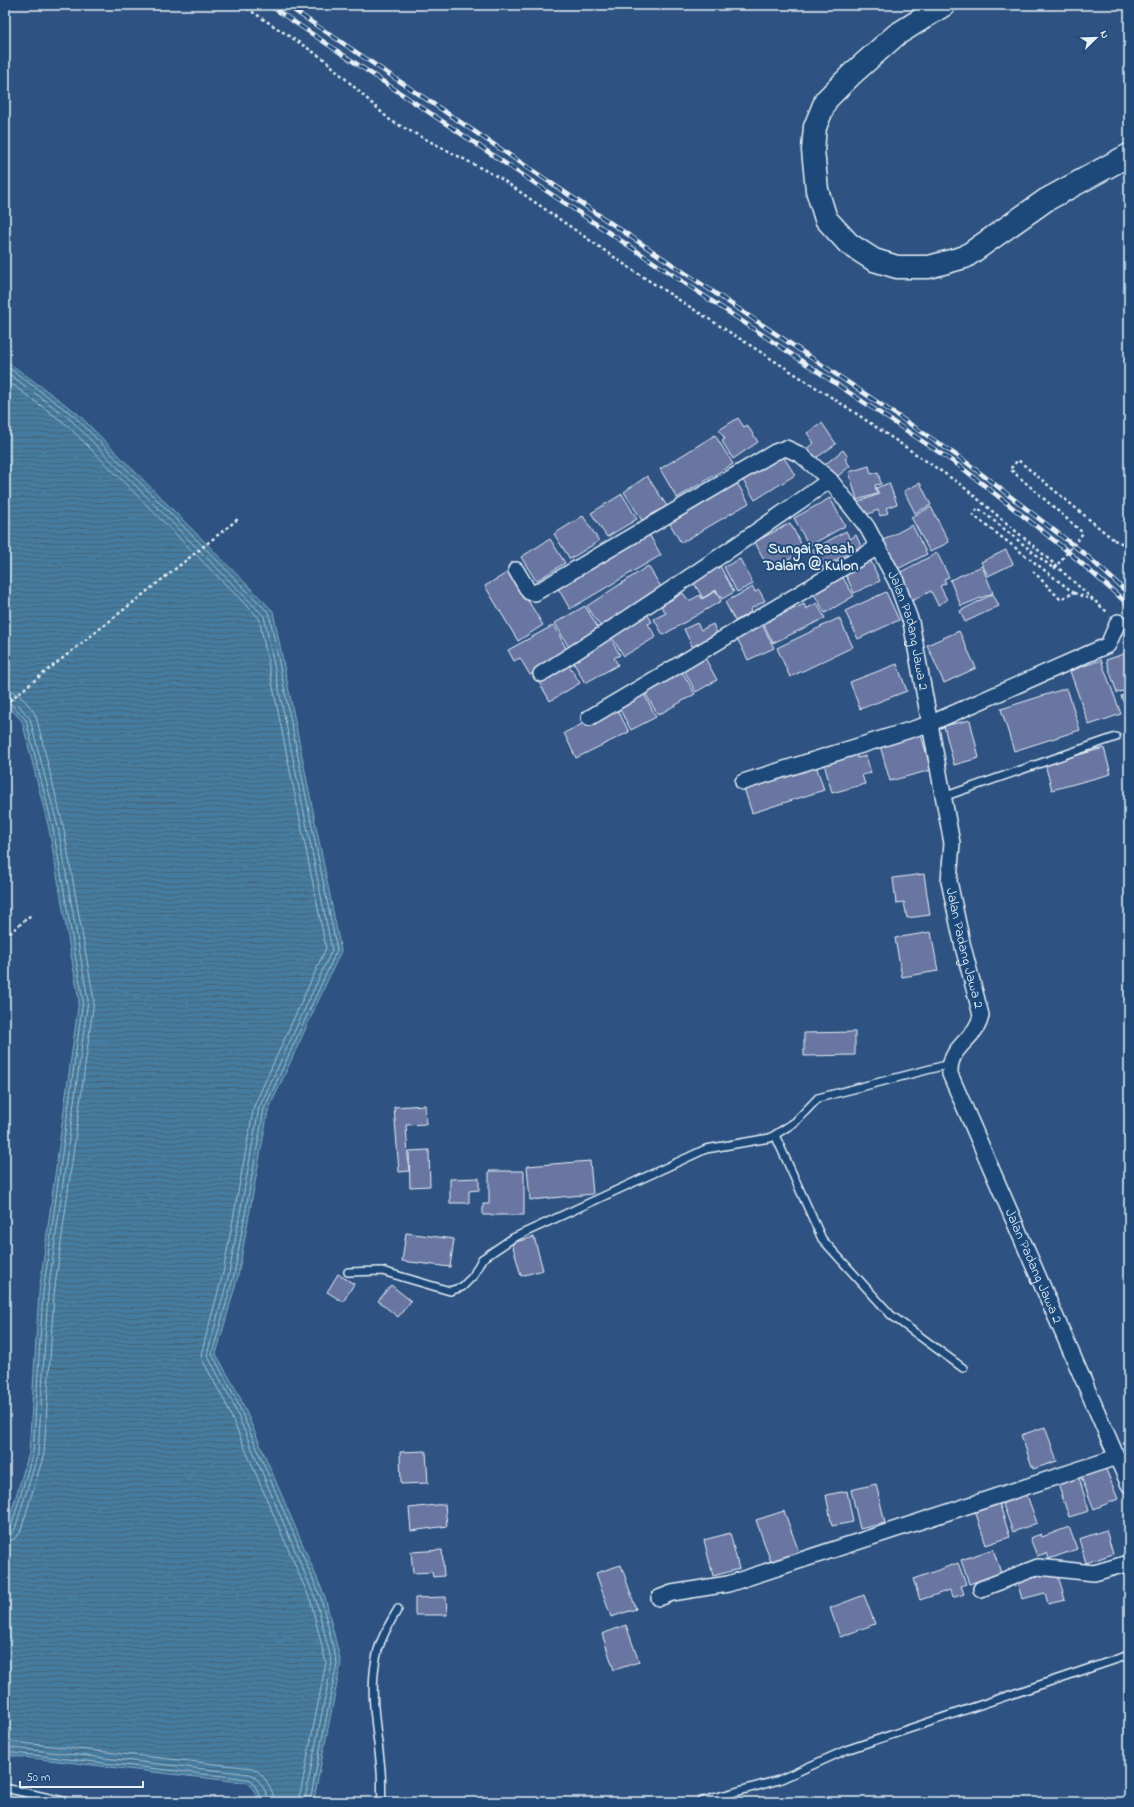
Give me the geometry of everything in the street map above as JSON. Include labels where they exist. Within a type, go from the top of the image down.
[{"type":"main road","points":[[944,5],[896,35],[852,74],[826,100],[815,128],[813,150],[817,190],[826,219],[849,244],[874,260],[897,267],[929,267],[965,257],[1046,200],[1129,155]]},
{"type":"street","name":"Jalan Padang Jawa 2","points":[[516,570],[529,592],[535,593],[775,452],[786,448],[801,455],[830,480],[867,528],[896,581],[911,622],[952,844],[949,881],[963,947],[981,1015],[980,1023],[953,1055],[950,1064],[950,1074],[1129,1485]]},
{"type":"street","points":[[541,674],[618,626],[691,577],[830,480]]},
{"type":"street","points":[[589,718],[878,547]]},
{"type":"street","points":[[743,782],[929,724],[1108,645],[1118,622]]},
{"type":"street","points":[[659,1598],[672,1593],[728,1584],[1117,1456]]},
{"type":"street","points":[[981,1589],[1038,1567],[1094,1573],[1129,1563]]},
{"type":"lane","points":[[943,797],[1116,737]]},
{"type":"lane","points":[[348,1272],[382,1271],[450,1291],[462,1287],[473,1276],[482,1259],[513,1238],[706,1149],[770,1138],[795,1122],[818,1098],[950,1064]]},
{"type":"lane","points":[[775,1135],[822,1239],[891,1316],[963,1368]]},
{"type":"lane","points":[[382,1802],[382,1772],[374,1709],[374,1673],[378,1649],[387,1628],[398,1609]]},
{"type":"lane","points":[[699,1802],[779,1780],[846,1750],[1129,1655]]},
{"type":"lane","points":[[5,1788],[67,1802]]},
{"type":"path","points":[[242,5],[324,60],[391,121],[500,178],[637,273],[845,406],[960,484],[1043,554],[1118,622]]},
{"type":"path","points":[[1095,601],[1074,593],[973,514],[978,508],[1054,569],[1083,532],[1010,469],[1018,460],[1114,540],[1129,546]]},
{"type":"path","points":[[5,704],[238,519]]},
{"type":"path","points":[[1033,571],[1060,599],[1074,593]]},
{"type":"path","points":[[5,937],[31,915]]},
{"type":"water","points":[[5,360],[77,413],[273,611],[341,951],[268,1111],[238,1276],[216,1354],[239,1395],[325,1597],[341,1663],[314,1799],[308,1802],[261,1802],[249,1783],[5,1755],[5,1533],[29,1453],[39,1292],[79,1000],[49,829],[22,721],[5,703]]},
{"type":"building","points":[[738,418],[744,427],[747,425],[758,442],[733,459],[722,441],[725,439],[719,430]]},
{"type":"building","points":[[822,423],[836,444],[813,460],[806,449],[814,443],[807,433]]},
{"type":"building","points":[[715,435],[733,464],[677,498],[660,469]]},
{"type":"building","points":[[843,450],[848,457],[845,459],[850,466],[833,480],[823,466]]},
{"type":"building","points":[[781,453],[795,475],[755,500],[741,477]]},
{"type":"building","points":[[869,466],[871,474],[878,472],[881,484],[875,485],[877,494],[857,500],[849,472]]},
{"type":"building","points":[[647,476],[667,506],[643,522],[624,492]]},
{"type":"building","points":[[734,478],[749,503],[681,543],[666,517]]},
{"type":"building","points":[[889,483],[897,504],[886,508],[888,513],[880,516],[878,510],[861,517],[856,503],[879,494],[876,488]]},
{"type":"building","points":[[920,483],[931,505],[915,513],[904,491]]},
{"type":"building","points":[[622,494],[637,519],[607,537],[591,513]]},
{"type":"building","points":[[830,498],[845,526],[809,546],[794,518]]},
{"type":"building","points":[[931,507],[949,542],[930,552],[911,517]]},
{"type":"building","points":[[583,516],[599,541],[570,559],[554,534]]},
{"type":"building","points":[[790,523],[805,551],[769,570],[755,542]]},
{"type":"building","points":[[912,525],[927,554],[892,572],[878,543]]},
{"type":"building","points":[[646,529],[661,555],[570,609],[555,583]]},
{"type":"building","points":[[846,531],[850,539],[856,535],[861,546],[822,568],[812,550]]},
{"type":"building","points":[[550,539],[565,563],[536,581],[521,557]]},
{"type":"building","points":[[1006,550],[1013,564],[988,576],[981,562]]},
{"type":"building","points":[[937,553],[949,577],[944,579],[946,583],[940,586],[947,600],[938,605],[931,591],[910,602],[895,575]]},
{"type":"building","points":[[869,557],[880,581],[854,593],[843,569]]},
{"type":"building","points":[[740,559],[753,584],[737,592],[724,567]]},
{"type":"building","points":[[648,566],[663,590],[602,629],[587,606]]},
{"type":"building","points":[[720,566],[734,592],[722,599],[716,590],[703,598],[692,580]]},
{"type":"building","points":[[982,566],[993,593],[961,606],[950,580]]},
{"type":"building","points":[[510,571],[543,625],[518,641],[485,586]]},
{"type":"building","points":[[840,573],[854,596],[825,613],[811,589]]},
{"type":"building","points":[[753,587],[755,592],[759,590],[765,601],[750,609],[751,612],[735,621],[725,602]]},
{"type":"building","points":[[716,591],[721,601],[663,635],[654,619],[666,613],[661,606],[683,593],[689,601],[700,595],[702,599]]},
{"type":"building","points":[[886,592],[899,620],[858,639],[845,611]]},
{"type":"building","points":[[993,594],[999,606],[965,622],[960,611]]},
{"type":"building","points":[[817,603],[825,618],[773,643],[760,617],[779,609],[781,615],[804,604],[806,609]]},
{"type":"building","points":[[585,606],[601,633],[571,651],[555,623]]},
{"type":"building","points":[[646,612],[652,622],[648,624],[656,637],[624,656],[610,635]]},
{"type":"building","points":[[839,618],[853,647],[790,677],[777,648]]},
{"type":"building","points":[[760,620],[774,648],[748,660],[734,632]]},
{"type":"building","points":[[697,623],[701,630],[713,624],[719,638],[694,650],[684,629]]},
{"type":"building","points":[[554,625],[569,654],[530,675],[520,658],[514,661],[508,650]]},
{"type":"building","points":[[959,631],[976,668],[944,683],[927,645]]},
{"type":"building","points":[[610,638],[620,655],[614,658],[618,665],[585,683],[572,660]]},
{"type":"building","points":[[1129,652],[1129,689],[1117,693],[1106,660]]},
{"type":"building","points":[[704,656],[717,680],[696,692],[683,668]]},
{"type":"building","points":[[1101,660],[1121,714],[1089,725],[1070,671]]},
{"type":"building","points":[[567,662],[580,683],[550,701],[537,679]]},
{"type":"building","points":[[897,664],[907,691],[860,709],[850,682]]},
{"type":"building","points":[[680,668],[695,694],[658,715],[643,689]]},
{"type":"building","points":[[1067,688],[1080,730],[1014,751],[1001,709]]},
{"type":"building","points":[[643,692],[656,717],[631,730],[618,706]]},
{"type":"building","points":[[1129,693],[1129,716],[1121,696]]},
{"type":"building","points":[[616,707],[629,732],[576,758],[564,733]]},
{"type":"building","points":[[970,720],[979,758],[954,765],[944,726]]},
{"type":"building","points":[[920,731],[931,770],[890,781],[879,742]]},
{"type":"building","points":[[1104,748],[1111,774],[1052,790],[1045,764]]},
{"type":"building","points":[[856,751],[857,758],[866,756],[871,773],[862,775],[865,784],[832,793],[823,760]]},
{"type":"building","points":[[815,762],[824,790],[752,813],[743,785]]},
{"type":"building","points":[[924,874],[930,915],[907,918],[904,902],[896,903],[893,878]]},
{"type":"building","points":[[931,932],[938,971],[902,977],[895,938]]},
{"type":"building","points":[[855,1032],[855,1055],[804,1056],[804,1033]]},
{"type":"building","points":[[425,1105],[426,1124],[406,1125],[409,1171],[399,1172],[394,1107]]},
{"type":"building","points":[[429,1150],[430,1186],[410,1187],[409,1151]]},
{"type":"building","points":[[590,1161],[593,1194],[530,1200],[527,1166]]},
{"type":"building","points":[[489,1171],[524,1171],[524,1215],[483,1215],[483,1204],[489,1204]]},
{"type":"building","points":[[479,1178],[479,1190],[469,1191],[469,1203],[450,1203],[450,1179]]},
{"type":"building","points":[[406,1233],[454,1239],[450,1267],[402,1261]]},
{"type":"building","points":[[534,1237],[543,1270],[521,1276],[512,1243]]},
{"type":"building","points":[[338,1274],[354,1284],[343,1302],[327,1292]]},
{"type":"building","points":[[391,1285],[411,1301],[398,1317],[378,1301]]},
{"type":"building","points":[[1045,1427],[1057,1461],[1033,1469],[1021,1435]]},
{"type":"building","points":[[426,1451],[428,1483],[401,1484],[400,1452]]},
{"type":"building","points":[[1103,1462],[1118,1499],[1094,1509],[1079,1472]]},
{"type":"building","points":[[1077,1471],[1089,1511],[1069,1517],[1056,1478]]},
{"type":"building","points":[[876,1484],[885,1523],[860,1529],[851,1490]]},
{"type":"building","points":[[1024,1487],[1037,1523],[1013,1532],[1000,1496]]},
{"type":"building","points":[[847,1491],[853,1522],[832,1526],[826,1495]]},
{"type":"building","points":[[998,1499],[1010,1537],[986,1545],[974,1507]]},
{"type":"building","points":[[445,1504],[447,1526],[411,1531],[409,1508]]},
{"type":"building","points":[[784,1511],[799,1552],[771,1562],[756,1520]]},
{"type":"building","points":[[1069,1527],[1077,1549],[1049,1559],[1047,1553],[1037,1556],[1030,1538],[1041,1534],[1042,1537]]},
{"type":"building","points":[[1106,1530],[1113,1554],[1086,1563],[1079,1539]]},
{"type":"building","points":[[730,1533],[739,1569],[713,1576],[704,1540]]},
{"type":"building","points":[[993,1549],[1001,1573],[969,1584],[961,1560]]},
{"type":"building","points":[[442,1550],[444,1576],[433,1577],[432,1572],[413,1573],[411,1552]]},
{"type":"building","points":[[958,1563],[966,1584],[961,1586],[964,1594],[952,1598],[950,1590],[920,1600],[913,1579]]},
{"type":"building","points":[[621,1565],[636,1609],[611,1617],[596,1573]]},
{"type":"building","points":[[1057,1572],[1065,1600],[1048,1604],[1045,1593],[1022,1599],[1017,1582]]},
{"type":"building","points":[[864,1595],[875,1624],[840,1637],[830,1608]]},
{"type":"building","points":[[446,1597],[447,1615],[415,1615],[415,1598]]},
{"type":"building","points":[[626,1625],[639,1662],[614,1670],[602,1634]]},
{"type":"railway","points":[[269,5],[961,467],[1065,549],[1129,605]]},
{"type":"railway","points":[[286,5],[962,459],[1086,555],[1129,594]]},
{"type":"district","name":"Sungai Rasah Dalam @ Kulon","points":[[811,558]]}]
